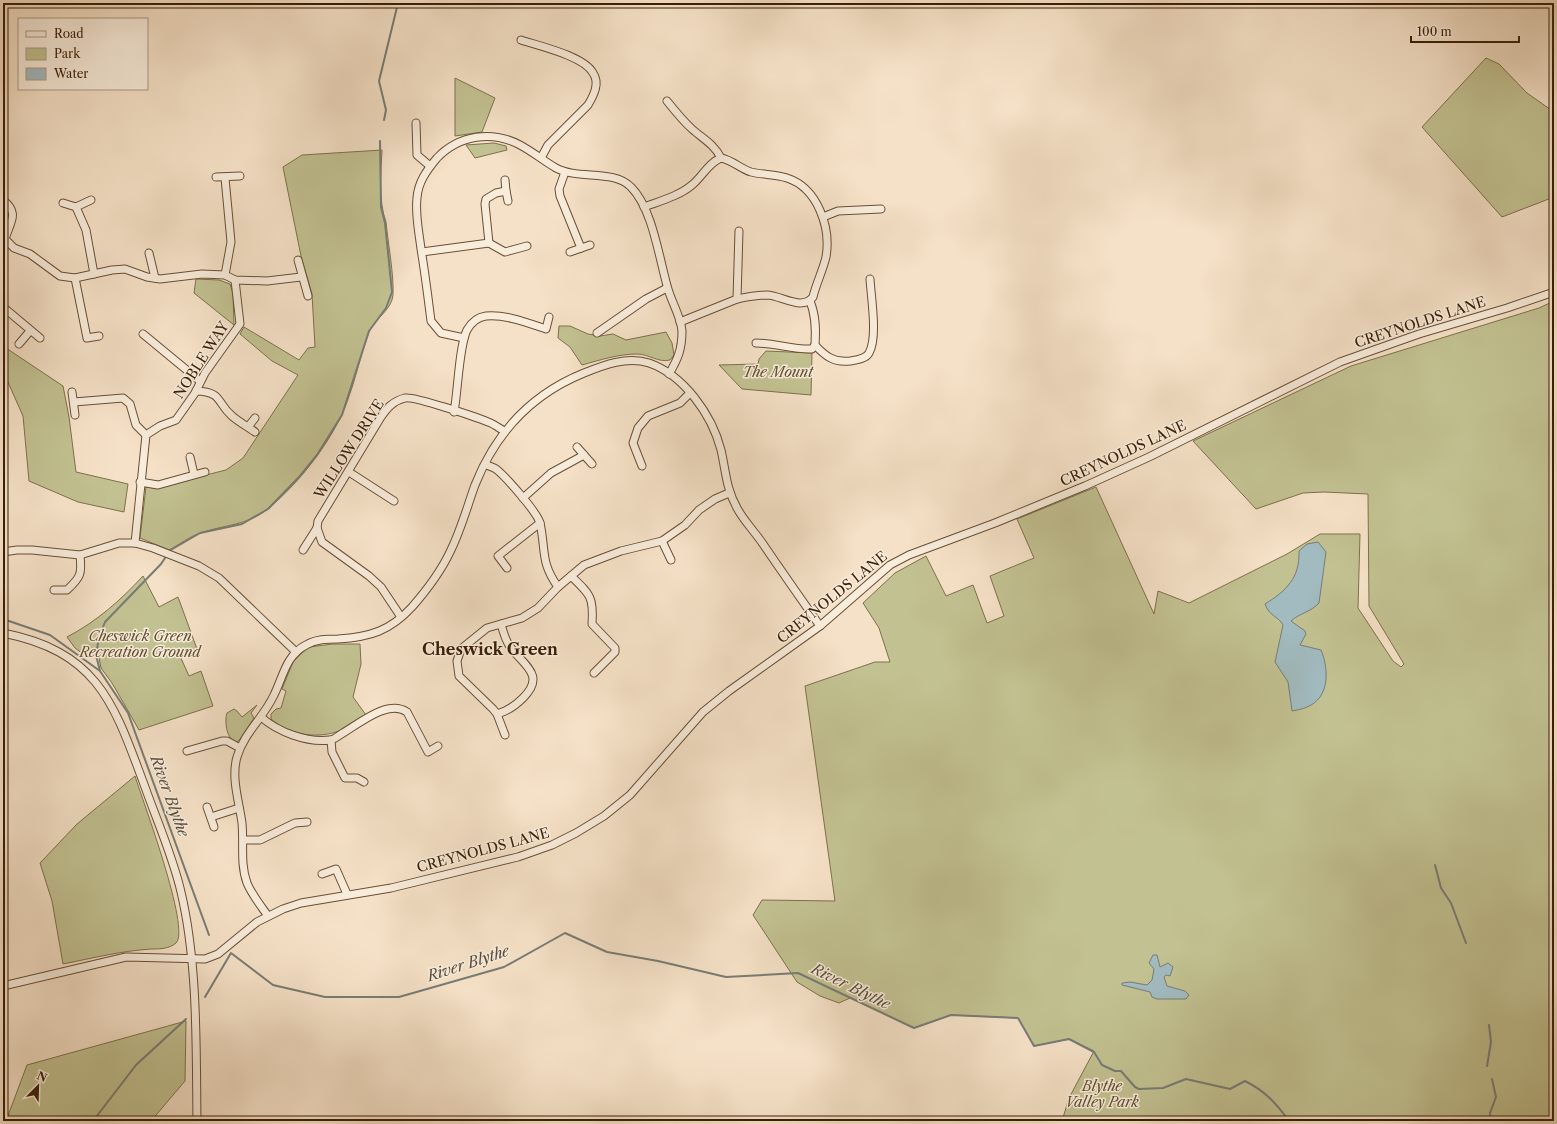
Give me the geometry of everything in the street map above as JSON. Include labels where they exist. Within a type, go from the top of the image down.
[{"type":"street","points":[[521,40],[582,63],[594,74],[596,81],[593,96],[588,105],[548,146],[541,158]]},
{"type":"street","points":[[667,101],[688,124],[716,147],[721,158],[746,170],[787,178],[797,183],[813,198],[823,217],[826,256],[810,301],[814,311],[816,330],[815,345],[812,349],[805,349],[773,343],[756,343]]},
{"type":"street","points":[[416,123],[417,155],[430,166]]},
{"type":"street","points":[[464,338],[441,333],[431,321],[417,198],[422,178],[430,166],[452,146],[460,141],[476,137],[508,140],[565,172],[613,178],[623,181],[637,193],[644,207],[658,248],[667,288],[680,322],[681,353],[669,374]]},
{"type":"street","points":[[644,207],[676,195],[692,185],[713,161],[721,158]]},
{"type":"street","points":[[565,172],[559,189],[560,196],[581,248]]},
{"type":"street","points":[[216,177],[225,178],[240,176]]},
{"type":"street","points":[[225,178],[231,242],[225,275]]},
{"type":"street","points":[[505,180],[508,201]]},
{"type":"street","points":[[489,243],[485,204],[486,199],[496,193],[506,191]]},
{"type":"street","points":[[3,200],[12,207],[13,212],[4,240],[14,248],[30,254],[56,274],[75,278],[125,269],[155,278],[202,274],[225,275],[235,280],[267,281],[301,277]]},
{"type":"street","points":[[63,203],[76,207],[90,200]]},
{"type":"street","points":[[76,207],[86,230],[94,274]]},
{"type":"street","points":[[823,217],[838,211],[881,209]]},
{"type":"street","points":[[737,299],[739,230]]},
{"type":"street","points":[[422,252],[489,243],[505,252],[526,246]]},
{"type":"street","points":[[570,252],[590,245]]},
{"type":"street","points":[[149,253],[155,278]]},
{"type":"street","points":[[298,260],[301,277],[308,296]]},
{"type":"street","points":[[75,278],[87,342],[99,336]]},
{"type":"street","points":[[815,345],[826,357],[834,360],[857,360],[865,357],[869,353],[873,340],[870,279]]},
{"type":"street","name":"NOBLE WAY","points":[[146,435],[160,426],[176,420],[196,391],[200,380],[240,324],[235,280]]},
{"type":"street","points":[[597,333],[646,299],[667,288]]},
{"type":"street","name":"CREYNOLDS LANE","points":[[3,986],[126,957],[191,959],[212,957],[244,931],[268,916],[301,903],[347,894],[391,888],[518,857],[552,845],[576,834],[604,816],[630,795],[703,712],[729,691],[820,626],[878,574],[909,554],[995,523],[1085,486],[1149,457],[1340,362],[1419,334],[1507,308],[1554,292]]},
{"type":"street","points":[[680,322],[737,299],[769,295],[798,304],[810,301]]},
{"type":"street","points":[[3,307],[40,338]]},
{"type":"street","points":[[454,412],[464,338],[472,324],[477,319],[485,316],[498,316],[546,329],[549,317]]},
{"type":"street","points":[[19,344],[30,330]]},
{"type":"street","points":[[143,334],[200,380]]},
{"type":"street","points":[[268,916],[248,885],[244,867],[243,840],[235,770],[240,748],[250,730],[261,717],[274,696],[286,665],[296,652],[302,647],[315,641],[356,637],[382,631],[392,626],[427,587],[450,553],[461,529],[476,484],[485,464],[504,431],[529,405],[549,390],[590,371],[627,360],[648,363],[669,374],[690,393],[704,412],[716,436],[729,493],[738,511],[820,626]]},
{"type":"street","points":[[196,391],[205,391],[219,398],[233,416],[255,432]]},
{"type":"street","points":[[72,392],[75,415]]},
{"type":"street","points":[[642,466],[633,443],[638,428],[648,416],[680,403],[690,393]]},
{"type":"street","points":[[74,402],[114,397],[123,398],[130,404],[136,425],[146,435],[134,542]]},
{"type":"street","name":"WILLOW DRIVE","points":[[303,550],[317,528],[318,522],[381,418],[394,402],[405,398],[413,398],[488,422],[504,431]]},
{"type":"street","points":[[248,427],[255,418]]},
{"type":"street","points":[[577,447],[592,464]]},
{"type":"street","points":[[523,498],[551,473],[584,455]]},
{"type":"street","points":[[190,457],[194,474]]},
{"type":"street","points":[[485,464],[496,469],[536,512],[540,523],[543,553],[548,574],[558,587]]},
{"type":"street","points":[[140,482],[158,485],[205,472]]},
{"type":"street","points":[[349,472],[394,501]]},
{"type":"street","points":[[505,734],[497,714],[487,702],[459,676],[457,662],[461,649],[487,628],[522,618],[538,608],[558,587],[584,565],[600,558],[662,541],[685,525],[699,510],[715,498],[729,493]]},
{"type":"street","points":[[507,568],[498,556],[540,523]]},
{"type":"street","points":[[317,528],[322,542],[369,576],[381,587],[401,617]]},
{"type":"street","points":[[662,541],[671,560]]},
{"type":"street","points":[[3,552],[32,550],[80,555],[119,543],[134,542],[189,561],[220,578],[296,652]]},
{"type":"street","points":[[54,590],[67,590],[79,579],[82,569],[80,555]]},
{"type":"street","points":[[571,576],[589,595],[593,602],[592,624],[615,648],[615,652],[594,673]]},
{"type":"street","points":[[497,714],[512,708],[532,687],[534,682],[534,674],[509,644],[501,624]]},
{"type":"street","points":[[3,633],[33,640],[76,662],[92,678],[110,702],[126,736],[181,891],[188,929],[191,959],[196,1038],[197,1121]]},
{"type":"street","points":[[261,717],[276,728],[294,736],[331,740],[384,709],[401,708],[407,712],[428,752],[438,746]]},
{"type":"street","points":[[331,740],[332,752],[345,778],[357,778],[364,782]]},
{"type":"street","points":[[187,751],[222,741],[228,741],[240,748]]},
{"type":"street","points":[[207,807],[214,827]]},
{"type":"street","points":[[211,817],[240,808]]},
{"type":"street","points":[[243,840],[260,840],[295,822],[308,822]]},
{"type":"street","points":[[322,874],[336,869],[347,894]]},
{"type":"green space","points":[[1486,58],[1499,64],[1527,93],[1554,112],[1554,197],[1502,217],[1422,127]]},
{"type":"green space","points":[[455,78],[495,98],[482,132],[455,136]]},
{"type":"green space","points":[[494,143],[506,146],[507,150],[475,158],[466,145]]},
{"type":"green space","points":[[382,150],[381,196],[391,259],[393,295],[390,305],[371,327],[347,402],[333,431],[304,473],[281,498],[261,514],[236,524],[197,534],[169,550],[140,538],[146,487],[154,488],[226,470],[243,458],[298,375],[272,361],[240,334],[244,327],[299,360],[308,348],[315,347],[312,294],[301,256],[283,167],[302,155]]},
{"type":"green space","points":[[196,279],[219,280],[230,284],[233,294],[234,325],[194,293]]},
{"type":"green space","name":"Blythe Valley Park","points":[[1554,301],[1554,1121],[1062,1121],[1069,1098],[1094,1051],[1069,1039],[1034,1046],[1018,1018],[951,1015],[914,1028],[850,998],[839,1003],[820,996],[797,982],[753,915],[762,900],[835,901],[805,686],[875,662],[890,662],[879,628],[863,603],[895,573],[926,556],[946,596],[973,585],[987,623],[1004,616],[990,576],[1034,558],[1017,519],[1096,487],[1154,614],[1158,591],[1189,603],[1287,554],[1320,534],[1360,534],[1358,608],[1393,661],[1401,667],[1404,664],[1369,606],[1368,494],[1324,492],[1303,493],[1256,509],[1193,441],[1351,366],[1539,308]]},
{"type":"green space","points":[[559,326],[570,326],[588,334],[600,336],[613,334],[626,340],[666,332],[672,343],[674,355],[670,360],[666,361],[641,354],[630,354],[582,365],[570,347],[558,338]]},
{"type":"green space","points":[[3,346],[63,386],[69,417],[76,472],[128,484],[124,512],[78,502],[29,481],[23,416],[3,371]]},
{"type":"green space","name":"The Mount","points":[[766,351],[812,353],[811,395],[742,389],[719,365],[758,364],[759,359]]},
{"type":"green space","name":"Cheswick Green Recreation Ground","points":[[143,576],[159,607],[178,597],[197,649],[180,656],[189,676],[201,671],[213,706],[139,730],[112,683],[101,668],[98,653],[87,657],[75,648],[67,637],[88,625],[108,610]]},
{"type":"green space","points":[[333,644],[360,644],[361,664],[353,697],[366,715],[340,731],[319,735],[293,732],[271,719],[271,714],[276,709],[281,708],[286,691],[282,689],[293,662],[309,647]]},
{"type":"green space","points":[[257,705],[251,713],[254,718],[240,739],[237,742],[234,741],[227,730],[227,713],[234,709],[242,717]]},
{"type":"green space","points":[[135,776],[164,863],[177,914],[179,933],[176,943],[164,948],[118,953],[63,964],[52,901],[40,863],[77,824]]},
{"type":"green space","points":[[186,1021],[185,1081],[151,1121],[6,1121],[27,1065]]},
{"type":"water","points":[[1318,542],[1326,552],[1319,603],[1291,621],[1305,631],[1306,634],[1300,645],[1321,650],[1324,658],[1326,682],[1324,690],[1315,703],[1305,708],[1292,711],[1288,682],[1275,662],[1283,625],[1271,614],[1265,604],[1285,589],[1290,583],[1297,569],[1299,551],[1307,544]]},
{"type":"water","points":[[1153,955],[1157,955],[1160,967],[1168,963],[1173,967],[1170,976],[1166,975],[1164,977],[1167,986],[1185,991],[1189,995],[1186,999],[1157,999],[1152,997],[1150,992],[1122,985],[1122,983],[1130,982],[1147,985],[1152,980],[1154,969],[1149,963]]},
{"type":"waterway","points":[[384,120],[386,110],[379,81],[398,3]]},
{"type":"waterway","points":[[169,551],[200,533],[242,524],[268,509],[300,476],[317,455],[342,415],[369,331],[386,308],[392,292],[385,223],[381,207],[380,141]]},
{"type":"waterway","name":"River Blythe","points":[[167,555],[161,564],[105,622],[99,637],[96,655],[100,671],[128,713],[209,935]]},
{"type":"waterway","points":[[3,619],[50,635],[100,671]]},
{"type":"waterway","points":[[1435,865],[1441,888],[1451,903],[1466,943]]},
{"type":"waterway","name":"River Blythe","points":[[205,997],[231,953],[273,985],[325,997],[399,997],[504,967],[565,933],[607,952],[658,961],[726,977],[798,973],[914,1028],[951,1015],[1018,1018],[1034,1046],[1069,1039],[1094,1052],[1102,1065],[1115,1071],[1121,1071],[1135,1087],[1139,1089],[1163,1088],[1186,1079],[1230,1089],[1245,1081],[1270,1098],[1289,1121]]},
{"type":"waterway","points":[[93,1121],[136,1065],[186,1019]]},
{"type":"waterway","points":[[1487,1066],[1491,1042],[1489,1025]]},
{"type":"waterway","points":[[1491,1121],[1490,1113],[1496,1097],[1492,1079]]},
{"type":"district","name":"Cheswick Green","points":[[490,649]]}]
